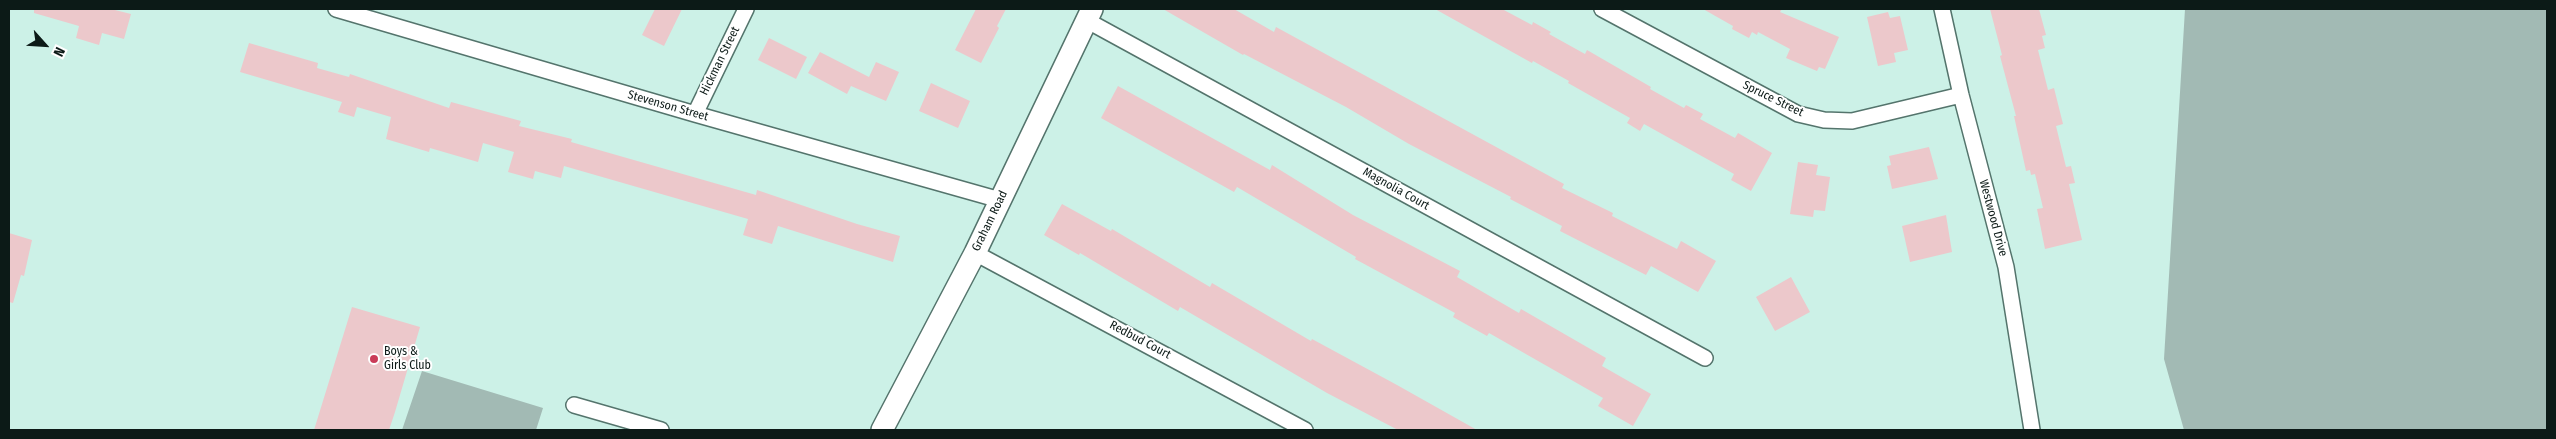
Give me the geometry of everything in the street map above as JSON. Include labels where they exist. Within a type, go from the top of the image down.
[{"type":"main road","name":"Graham Road","points":[[882,430],[975,253],[1089,14]]},
{"type":"street","name":"Stevenson Street","points":[[336,9],[695,114],[1000,200]]},
{"type":"street","name":"Hickman Street","points":[[695,114],[746,9]]},
{"type":"street","name":"Spruce Street","points":[[1602,9],[1798,114],[1824,120],[1852,121],[1960,95]]},
{"type":"street","name":"Westwood Drive","points":[[1942,9],[1960,95],[2006,267],[2032,430]]},
{"type":"street","name":"Magnolia Court","points":[[1089,14],[1705,358]]},
{"type":"street","name":"Redbud Court","points":[[975,253],[1305,430]]},
{"type":"street","points":[[574,405],[661,430]]},
{"type":"shaded area","points":[[2185,9],[2547,9],[2547,430],[2184,430],[2164,359]]},
{"type":"shaded area","points":[[422,371],[543,408],[536,430],[402,430]]},
{"type":"building","points":[[34,9],[111,9],[131,14],[124,39],[102,33],[99,45],[76,38],[79,26],[34,13]]},
{"type":"building","points":[[655,9],[682,9],[664,46],[642,35]]},
{"type":"building","points":[[976,9],[1006,9],[997,26],[999,28],[981,63],[955,50]]},
{"type":"building","points":[[1163,9],[1234,9],[1274,32],[1276,27],[1564,184],[1562,188],[1613,213],[1612,216],[1677,249],[1681,241],[1716,261],[1698,292],[1651,266],[1646,275],[1560,231],[1562,226],[1510,199],[1511,197],[1409,144],[1346,107],[1243,55]]},
{"type":"building","points":[[1435,9],[1502,9],[1532,25],[1533,22],[1551,32],[1549,34],[1585,54],[1587,50],[1684,108],[1686,105],[1703,114],[1700,119],[1735,138],[1738,133],[1772,153],[1751,191],[1731,180],[1734,174],[1644,124],[1640,131],[1627,123],[1630,118],[1568,83],[1569,81],[1533,61],[1532,63]]},
{"type":"building","points":[[1703,9],[1782,9],[1780,12],[1839,37],[1825,69],[1819,67],[1817,71],[1786,58],[1790,49],[1758,32],[1757,35],[1752,32],[1749,38],[1732,29],[1733,26]]},
{"type":"building","points":[[1990,9],[2039,9],[2046,35],[2042,36],[2045,48],[2038,50],[2048,90],[2054,88],[2063,124],[2056,126],[2066,167],[2071,166],[2075,183],[2069,184],[2082,240],[2045,249],[2037,209],[2043,208],[2035,174],[2031,175],[2030,170],[2026,171],[2014,116],[2016,116]]},
{"type":"building","points":[[1888,12],[1890,18],[1900,16],[1908,50],[1894,53],[1896,62],[1878,66],[1867,17]]},
{"type":"building","points":[[769,38],[807,57],[796,79],[758,60]]},
{"type":"building","points":[[249,43],[318,63],[317,68],[349,77],[350,74],[449,108],[451,102],[521,121],[519,126],[572,139],[571,142],[756,195],[757,190],[857,224],[900,236],[893,262],[778,226],[772,244],[743,235],[748,219],[564,166],[561,178],[535,171],[533,179],[508,172],[514,152],[483,143],[478,162],[430,148],[429,152],[386,139],[391,117],[357,107],[354,117],[338,112],[342,102],[240,72]]},
{"type":"building","points":[[820,52],[869,77],[876,62],[899,72],[886,101],[851,86],[847,94],[808,73]]},
{"type":"building","points":[[931,83],[970,101],[958,128],[919,111]]},
{"type":"building","points":[[1118,86],[1270,170],[1272,165],[1353,215],[1460,271],[1457,277],[1519,313],[1521,309],[1606,358],[1602,366],[1651,394],[1633,426],[1598,406],[1603,398],[1489,333],[1487,336],[1453,317],[1455,313],[1355,259],[1356,257],[1237,187],[1234,192],[1101,118]]},
{"type":"building","points":[[1929,147],[1938,179],[1892,189],[1887,166],[1891,165],[1889,156]]},
{"type":"building","points":[[1798,162],[1818,165],[1816,175],[1830,177],[1825,211],[1814,210],[1813,217],[1790,214]]},
{"type":"building","points":[[1062,204],[1111,231],[1112,229],[1210,287],[1212,283],[1311,341],[1312,339],[1477,430],[1398,430],[1327,393],[1180,307],[1178,311],[1080,253],[1079,255],[1044,235]]},
{"type":"building","points":[[1946,215],[1952,252],[1910,262],[1902,226]]},
{"type":"building","points":[[9,233],[32,240],[24,276],[21,275],[13,303],[9,302]]},
{"type":"building","points":[[1791,277],[1810,312],[1775,331],[1756,297]]},
{"type":"building","name":"Boys & Girls Club","points":[[352,307],[420,327],[395,412],[389,430],[314,430]]},
{"type":"place","name":"Boys & Girls Club","points":[[374,359]]}]
